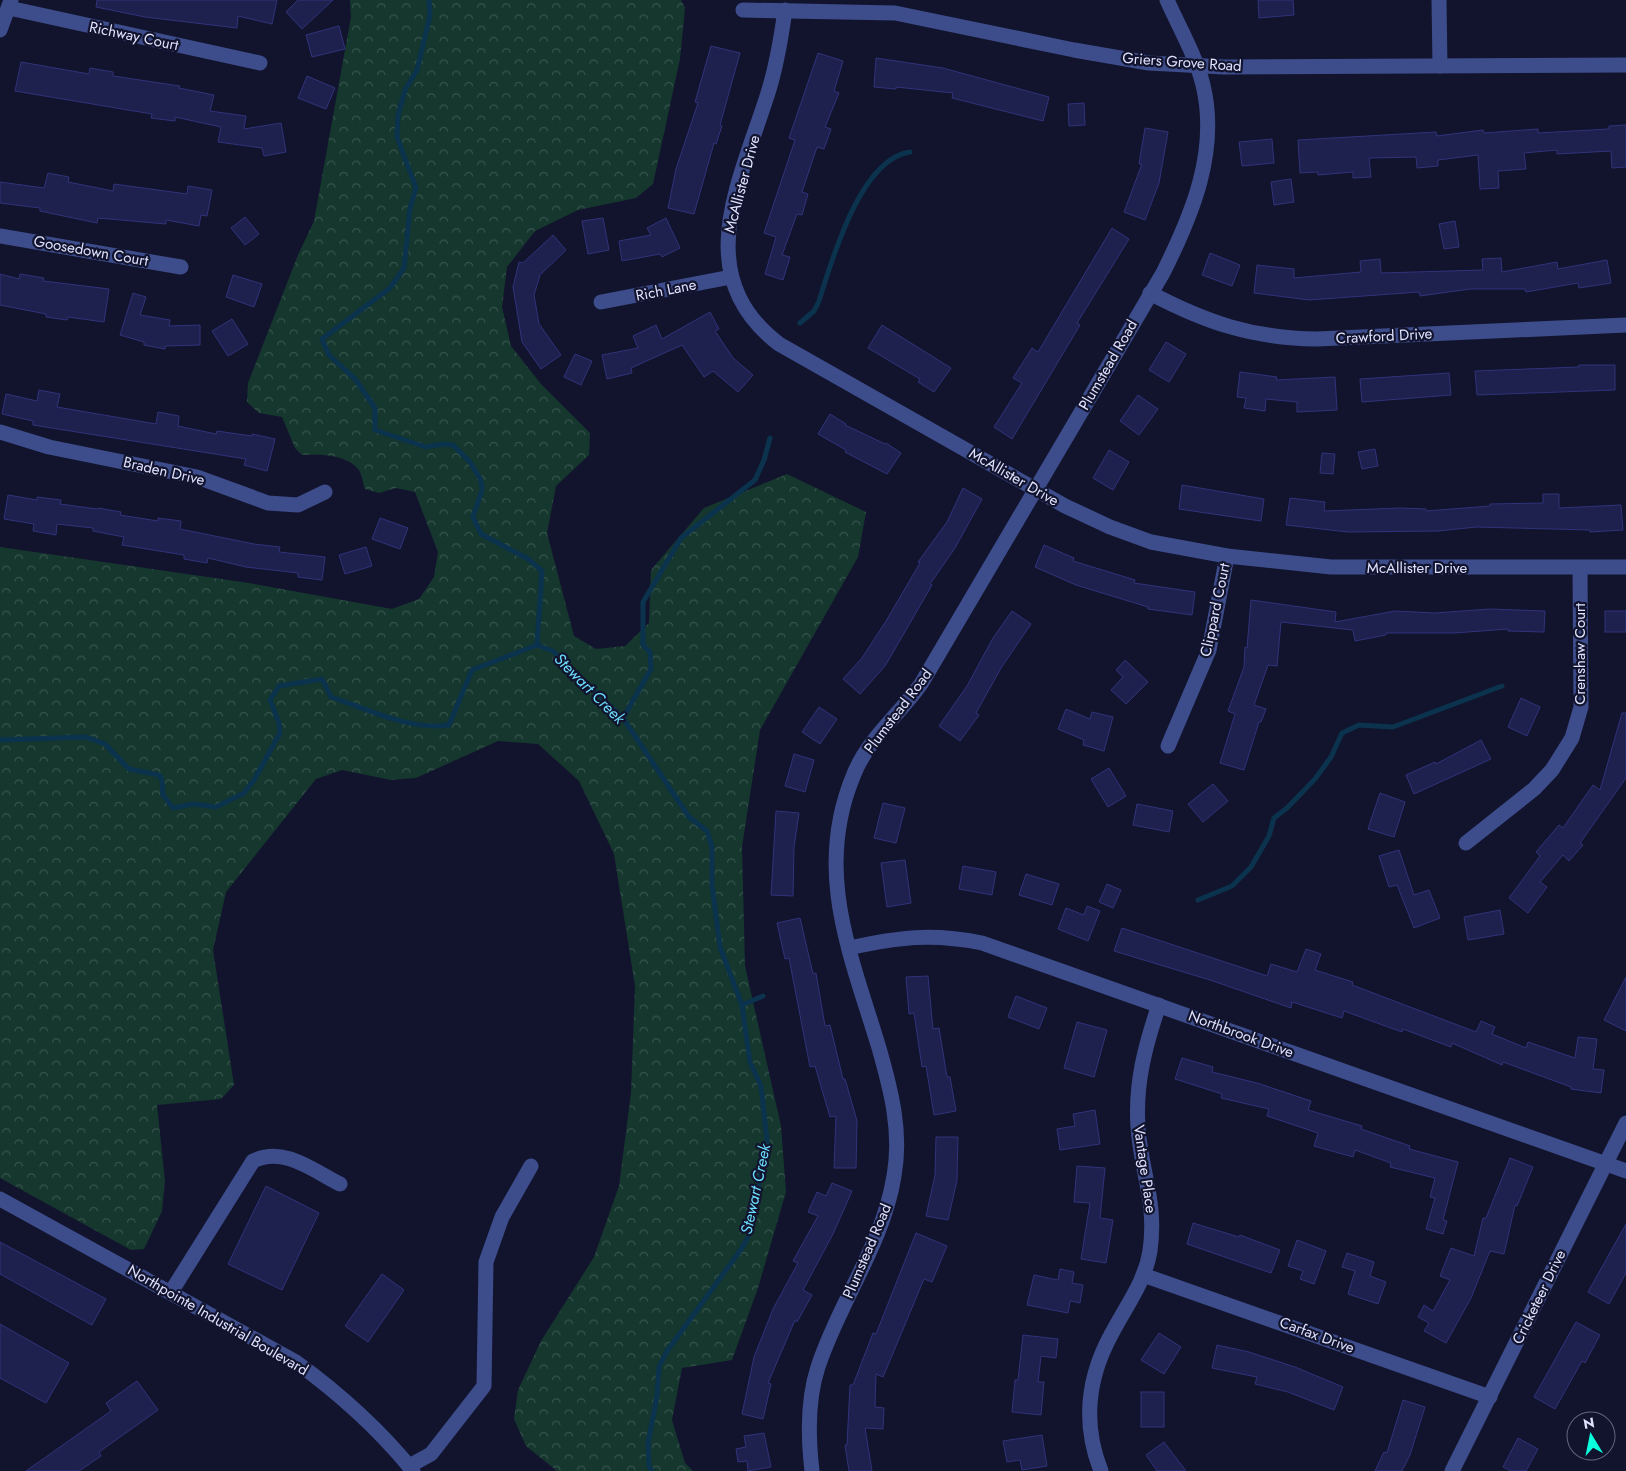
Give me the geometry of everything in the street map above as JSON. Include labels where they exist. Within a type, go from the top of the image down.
[{"type":"street","name":"Plumstead Road","points":[[812,1471],[809,1416],[817,1368],[887,1208],[896,1159],[897,1137],[890,1085],[840,917],[835,868],[837,835],[844,801],[854,773],[868,748],[881,731],[902,710],[921,684],[1035,490],[1150,293],[1183,233],[1196,201],[1204,162],[1207,110],[1203,84],[1167,0]]},
{"type":"street","points":[[1440,0],[1440,66]]},
{"type":"street","points":[[0,30],[10,4]]},
{"type":"street","name":"Richway Court","points":[[10,4],[260,63]]},
{"type":"street","name":"Griers Grove Road","points":[[743,10],[896,12],[1123,59],[1196,66],[1626,65]]},
{"type":"street","name":"McAllister Drive","points":[[785,10],[768,94],[730,222],[727,242],[731,278],[741,302],[749,316],[761,330],[779,344],[1035,490],[1110,528],[1151,542],[1227,556],[1331,567],[1626,567]]},
{"type":"street","name":"Goosedown Court","points":[[0,236],[181,267]]},
{"type":"street","name":"Rich Lane","points":[[601,302],[731,278]]},
{"type":"street","name":"Crawford Drive","points":[[1150,293],[1196,316],[1234,328],[1280,338],[1317,339],[1626,325]]},
{"type":"street","name":"Braden Drive","points":[[0,432],[48,447],[197,477],[268,503],[298,505],[325,492]]},
{"type":"street","name":"Clippard Court","points":[[1168,746],[1209,650],[1227,556]]},
{"type":"street","name":"Crenshaw Court","points":[[1466,843],[1534,789],[1552,770],[1572,738],[1580,707],[1580,568]]},
{"type":"street","name":"Northbrook Drive","points":[[849,948],[921,936],[955,938],[982,943],[1626,1171]]},
{"type":"street","name":"Vantage Place","points":[[1101,1471],[1089,1430],[1088,1405],[1091,1387],[1099,1359],[1134,1296],[1150,1254],[1152,1209],[1140,1144],[1138,1094],[1145,1045],[1159,1005]]},
{"type":"street","name":"Cricketeer Drive","points":[[1452,1471],[1626,1123]]},
{"type":"street","points":[[171,1292],[253,1161],[266,1154],[282,1154],[340,1184]]},
{"type":"street","points":[[411,1468],[431,1454],[484,1386],[486,1262],[502,1217],[531,1166]]},
{"type":"street","name":"Northpointe Industrial Boulevard","points":[[0,1199],[296,1362],[335,1390],[371,1423],[411,1468]]},
{"type":"street","name":"Carfax Drive","points":[[1143,1275],[1490,1397]]},
{"type":"green space","points":[[350,0],[681,0],[685,8],[680,59],[653,184],[636,198],[578,210],[535,231],[507,267],[502,307],[511,346],[541,384],[590,433],[589,455],[556,486],[547,533],[574,636],[596,649],[625,646],[649,623],[651,570],[704,508],[787,474],[866,512],[858,557],[760,730],[742,847],[745,966],[781,1126],[786,1192],[758,1288],[732,1360],[682,1368],[672,1420],[685,1463],[693,1471],[557,1471],[526,1446],[514,1419],[518,1390],[541,1341],[594,1257],[619,1186],[631,1093],[635,986],[614,854],[579,781],[538,744],[498,741],[416,778],[391,780],[342,770],[316,779],[226,892],[213,950],[234,1085],[221,1099],[157,1105],[165,1181],[162,1211],[144,1249],[131,1250],[0,1178],[0,547],[249,583],[392,609],[419,599],[434,577],[438,552],[415,492],[396,488],[379,493],[365,489],[360,472],[354,465],[333,456],[302,455],[295,448],[282,417],[259,413],[247,402],[248,383],[298,255],[314,221],[351,17]]},
{"type":"building","points":[[97,0],[277,0],[272,24],[238,16],[237,28],[145,17],[96,7]]},
{"type":"building","points":[[298,0],[333,0],[302,29],[286,12]]},
{"type":"building","points":[[1258,0],[1293,0],[1294,15],[1259,18]]},
{"type":"building","points":[[339,26],[345,49],[312,57],[306,35]]},
{"type":"building","points":[[711,46],[740,53],[720,125],[722,126],[716,144],[714,143],[694,214],[668,208],[676,169],[698,103],[695,102]]},
{"type":"building","points":[[818,53],[843,61],[834,91],[839,93],[825,127],[831,129],[824,149],[817,147],[802,192],[808,194],[802,215],[797,214],[782,255],[790,257],[783,280],[765,274],[776,237],[764,233],[795,140],[789,138]]},
{"type":"building","points":[[876,58],[943,68],[1049,97],[1043,121],[952,98],[953,93],[896,87],[896,89],[874,87]]},
{"type":"building","points":[[21,62],[89,74],[90,68],[113,72],[113,76],[180,86],[179,88],[214,95],[210,111],[246,116],[244,129],[281,123],[286,152],[264,156],[262,148],[218,142],[221,127],[175,117],[175,121],[151,118],[152,114],[15,91]]},
{"type":"building","points":[[307,76],[335,88],[326,109],[298,98]]},
{"type":"building","points":[[1084,103],[1085,125],[1069,126],[1068,104]]},
{"type":"building","points":[[1626,125],[1626,167],[1612,168],[1611,151],[1557,154],[1557,150],[1524,153],[1526,169],[1498,171],[1499,188],[1480,189],[1478,155],[1438,160],[1438,166],[1417,168],[1416,157],[1369,158],[1371,177],[1353,178],[1353,172],[1318,175],[1318,172],[1300,173],[1298,140],[1436,132],[1437,136],[1483,130],[1484,133],[1538,129],[1538,133],[1609,129],[1609,126]]},
{"type":"building","points":[[1145,128],[1168,132],[1159,183],[1145,220],[1124,212],[1142,164],[1139,164]]},
{"type":"building","points":[[1272,139],[1274,163],[1242,166],[1239,142]]},
{"type":"building","points":[[48,173],[69,177],[68,182],[113,191],[114,184],[187,194],[188,186],[212,190],[207,216],[201,215],[199,226],[166,220],[166,224],[98,218],[97,223],[40,211],[40,208],[0,203],[0,182],[44,188]]},
{"type":"building","points":[[1291,179],[1294,202],[1274,205],[1271,182]]},
{"type":"building","points":[[245,217],[259,234],[245,245],[231,228]]},
{"type":"building","points":[[603,218],[609,250],[588,254],[582,221]]},
{"type":"building","points":[[666,218],[680,248],[662,257],[660,254],[622,261],[619,241],[651,235],[647,228]]},
{"type":"building","points":[[1455,221],[1459,247],[1444,249],[1439,224]]},
{"type":"building","points":[[1112,228],[1129,239],[1077,323],[1080,325],[1012,439],[994,427],[1022,383],[1013,378],[1032,348],[1038,352]]},
{"type":"building","points":[[553,235],[566,250],[540,275],[534,295],[539,324],[561,355],[541,369],[522,342],[513,287],[519,262],[523,263]]},
{"type":"building","points":[[1210,253],[1240,265],[1232,286],[1202,275]]},
{"type":"building","points":[[1501,258],[1502,272],[1557,262],[1558,269],[1607,260],[1611,283],[1579,288],[1578,283],[1526,292],[1525,289],[1470,289],[1420,296],[1419,292],[1309,300],[1254,293],[1257,265],[1294,269],[1294,278],[1361,272],[1360,261],[1380,259],[1381,273],[1483,270],[1482,259]]},
{"type":"building","points":[[0,274],[19,279],[20,274],[44,278],[43,281],[109,289],[104,322],[68,317],[67,320],[46,317],[46,314],[0,305]]},
{"type":"building","points":[[233,275],[262,284],[254,307],[226,297]]},
{"type":"building","points":[[133,293],[146,297],[140,315],[170,320],[169,326],[200,325],[200,345],[165,346],[165,349],[144,345],[144,342],[120,335]]},
{"type":"building","points":[[710,312],[719,329],[715,331],[733,358],[753,375],[738,392],[713,371],[704,377],[682,345],[631,368],[632,373],[607,379],[602,355],[638,348],[633,336],[656,325],[662,339]]},
{"type":"building","points":[[232,319],[248,344],[228,356],[212,331]]},
{"type":"building","points":[[882,325],[951,368],[934,392],[918,382],[920,379],[868,348]]},
{"type":"building","points":[[1166,342],[1186,354],[1169,382],[1149,370]]},
{"type":"building","points":[[575,354],[592,361],[581,385],[564,377]]},
{"type":"building","points":[[1579,365],[1615,365],[1615,390],[1477,395],[1475,371],[1579,367]]},
{"type":"building","points":[[1240,372],[1277,377],[1276,380],[1335,377],[1337,410],[1297,412],[1297,402],[1266,399],[1265,411],[1244,408],[1246,398],[1237,397]]},
{"type":"building","points":[[1449,373],[1451,395],[1362,402],[1360,379]]},
{"type":"building","points":[[39,390],[60,394],[57,407],[156,424],[158,412],[179,416],[178,426],[216,434],[217,431],[252,436],[252,434],[275,439],[267,471],[244,465],[246,459],[33,425],[33,421],[2,414],[6,394],[37,401]]},
{"type":"building","points":[[1138,395],[1158,409],[1139,435],[1120,421]]},
{"type":"building","points":[[830,414],[845,425],[886,443],[901,453],[887,474],[845,452],[846,450],[818,434]]},
{"type":"building","points":[[1375,449],[1378,466],[1362,469],[1358,452]]},
{"type":"building","points":[[1109,450],[1129,462],[1113,490],[1093,478]]},
{"type":"building","points":[[1322,453],[1335,454],[1333,474],[1320,473]]},
{"type":"building","points":[[1182,485],[1264,499],[1261,521],[1179,509]]},
{"type":"building","points":[[963,488],[982,499],[955,548],[930,584],[932,585],[885,666],[860,694],[843,679],[862,658],[886,621],[920,563],[918,562],[947,522]]},
{"type":"building","points":[[1543,494],[1559,494],[1559,508],[1621,505],[1623,530],[1590,532],[1590,530],[1476,527],[1439,531],[1348,532],[1286,525],[1290,498],[1325,502],[1324,511],[1400,508],[1426,509],[1426,511],[1490,506],[1490,504],[1543,503]]},
{"type":"building","points":[[8,495],[37,500],[37,497],[61,500],[60,504],[98,508],[121,512],[120,515],[158,521],[158,518],[181,521],[180,529],[254,544],[280,547],[279,552],[325,557],[322,580],[298,577],[298,573],[246,567],[208,558],[207,563],[184,559],[184,555],[122,545],[124,537],[93,531],[93,528],[57,524],[56,535],[33,531],[34,524],[4,519]]},
{"type":"building","points":[[380,518],[408,528],[400,549],[372,539]]},
{"type":"building","points":[[1044,545],[1074,558],[1073,561],[1135,580],[1134,583],[1195,592],[1192,615],[1148,609],[1148,607],[1076,585],[1035,567]]},
{"type":"building","points":[[366,547],[372,566],[345,574],[339,555]]},
{"type":"building","points":[[1251,600],[1336,612],[1335,622],[1395,611],[1435,613],[1490,609],[1545,611],[1544,632],[1508,631],[1508,629],[1454,633],[1386,633],[1386,635],[1355,641],[1353,630],[1281,622],[1277,666],[1268,665],[1254,705],[1266,709],[1261,722],[1259,722],[1244,770],[1220,763],[1235,714],[1228,711],[1244,667]]},
{"type":"building","points":[[1012,611],[1031,624],[1001,668],[976,713],[979,715],[960,741],[939,726],[967,686],[993,638]]},
{"type":"building","points":[[1605,611],[1626,611],[1626,632],[1605,632]]},
{"type":"building","points":[[1125,660],[1148,682],[1126,704],[1111,690],[1123,677],[1116,670]]},
{"type":"building","points":[[1521,698],[1540,707],[1527,736],[1508,727]]},
{"type":"building","points":[[819,707],[837,719],[820,744],[802,732]]},
{"type":"building","points":[[1066,709],[1090,719],[1092,712],[1113,717],[1104,751],[1083,745],[1084,740],[1058,729]]},
{"type":"building","points":[[1622,713],[1626,713],[1626,778],[1580,843],[1583,845],[1569,861],[1563,855],[1540,882],[1547,887],[1528,913],[1509,898],[1540,856],[1536,852],[1559,825],[1563,828],[1593,785],[1600,790]]},
{"type":"building","points":[[1481,740],[1491,759],[1414,794],[1406,775],[1435,762],[1436,764]]},
{"type":"building","points":[[794,754],[814,760],[805,792],[785,786]]},
{"type":"building","points":[[1109,768],[1126,796],[1108,807],[1091,779]]},
{"type":"building","points":[[1213,784],[1228,801],[1203,822],[1188,804]]},
{"type":"building","points":[[1380,793],[1405,802],[1394,837],[1368,829]]},
{"type":"building","points":[[883,803],[905,808],[896,843],[874,838]]},
{"type":"building","points":[[1137,804],[1173,811],[1169,832],[1133,825]]},
{"type":"building","points":[[776,811],[799,813],[794,847],[793,896],[771,895]]},
{"type":"building","points":[[1399,850],[1414,895],[1429,890],[1440,918],[1414,928],[1397,885],[1389,887],[1379,856]]},
{"type":"building","points":[[905,860],[911,903],[887,907],[881,863]]},
{"type":"building","points":[[963,866],[996,872],[992,895],[959,889]]},
{"type":"building","points":[[1026,874],[1059,884],[1052,905],[1019,895]]},
{"type":"building","points":[[1107,884],[1121,890],[1113,908],[1099,902]]},
{"type":"building","points":[[1087,906],[1100,911],[1088,941],[1058,929],[1066,908],[1084,915]]},
{"type":"building","points":[[1500,910],[1504,934],[1468,940],[1464,917]]},
{"type":"building","points":[[800,918],[813,974],[816,973],[825,1026],[830,1025],[843,1079],[845,1079],[857,1121],[856,1168],[834,1168],[836,1116],[830,1117],[815,1066],[810,1067],[789,958],[785,959],[777,923]]},
{"type":"building","points":[[1122,928],[1267,976],[1271,964],[1297,972],[1306,949],[1321,954],[1315,970],[1353,982],[1352,985],[1476,1032],[1481,1021],[1495,1027],[1492,1034],[1526,1048],[1528,1042],[1575,1058],[1578,1037],[1597,1039],[1593,1069],[1604,1070],[1601,1093],[1571,1089],[1571,1087],[1503,1062],[1502,1065],[1452,1043],[1451,1047],[1403,1029],[1402,1032],[1344,1011],[1342,1018],[1292,1002],[1291,1008],[1210,980],[1114,951]]},
{"type":"building","points":[[928,976],[933,1029],[939,1028],[947,1077],[950,1077],[956,1111],[934,1115],[926,1066],[922,1067],[914,1013],[909,1014],[906,977]]},
{"type":"building","points":[[1626,977],[1626,1031],[1604,1020]]},
{"type":"building","points":[[1016,996],[1047,1008],[1039,1029],[1008,1017]]},
{"type":"building","points":[[1077,1022],[1107,1030],[1094,1077],[1064,1068]]},
{"type":"building","points":[[1182,1058],[1213,1067],[1212,1072],[1257,1083],[1311,1101],[1308,1110],[1362,1126],[1361,1129],[1410,1146],[1409,1149],[1458,1162],[1443,1220],[1447,1221],[1443,1234],[1426,1229],[1435,1198],[1430,1197],[1435,1178],[1390,1167],[1391,1163],[1355,1150],[1353,1157],[1314,1146],[1318,1133],[1267,1116],[1269,1109],[1221,1098],[1222,1094],[1175,1079]]},
{"type":"building","points":[[1095,1110],[1100,1144],[1060,1150],[1057,1129],[1075,1126],[1073,1114]]},
{"type":"building","points":[[936,1137],[958,1137],[957,1180],[948,1220],[926,1216],[935,1175]]},
{"type":"building","points":[[1510,1158],[1533,1167],[1517,1206],[1515,1205],[1504,1254],[1490,1251],[1471,1298],[1446,1343],[1424,1331],[1429,1323],[1418,1317],[1424,1305],[1433,1311],[1450,1280],[1440,1276],[1451,1248],[1474,1256],[1483,1218],[1486,1218]]},
{"type":"building","points":[[1077,1166],[1105,1168],[1100,1218],[1113,1220],[1106,1263],[1081,1259],[1090,1203],[1074,1202]]},
{"type":"building","points":[[832,1183],[852,1191],[833,1234],[803,1290],[812,1295],[797,1322],[795,1320],[768,1383],[771,1384],[763,1419],[742,1414],[754,1357],[773,1309],[798,1263],[793,1261],[818,1216],[808,1212],[817,1192],[826,1196]]},
{"type":"building","points":[[266,1186],[319,1213],[282,1290],[228,1264]]},
{"type":"building","points":[[1193,1223],[1239,1237],[1240,1235],[1280,1250],[1271,1273],[1187,1244]]},
{"type":"building","points":[[1626,1224],[1626,1273],[1609,1304],[1588,1292]]},
{"type":"building","points":[[916,1233],[947,1246],[932,1282],[924,1279],[883,1377],[876,1374],[875,1407],[884,1408],[883,1429],[865,1428],[872,1471],[849,1471],[845,1445],[847,1445],[850,1385],[853,1385],[873,1333],[876,1334]]},
{"type":"building","points":[[1297,1240],[1326,1251],[1314,1284],[1300,1279],[1303,1271],[1288,1266]]},
{"type":"building","points":[[0,1242],[106,1299],[92,1325],[0,1274]]},
{"type":"building","points":[[1347,1253],[1374,1262],[1370,1276],[1386,1282],[1378,1304],[1348,1294],[1355,1271],[1342,1267]]},
{"type":"building","points":[[1060,1269],[1074,1272],[1072,1283],[1083,1285],[1080,1303],[1070,1301],[1068,1313],[1027,1305],[1034,1275],[1058,1280]]},
{"type":"building","points":[[382,1274],[404,1290],[368,1342],[345,1326]]},
{"type":"building","points":[[1576,1322],[1600,1335],[1585,1363],[1582,1361],[1555,1409],[1534,1397]]},
{"type":"building","points":[[0,1324],[69,1363],[46,1403],[0,1378]]},
{"type":"building","points":[[1159,1333],[1181,1347],[1164,1374],[1141,1360]]},
{"type":"building","points":[[1023,1335],[1058,1339],[1056,1358],[1041,1356],[1038,1382],[1044,1382],[1041,1415],[1012,1412],[1015,1380],[1018,1380]]},
{"type":"building","points":[[1217,1345],[1249,1352],[1295,1367],[1343,1387],[1334,1410],[1288,1392],[1255,1384],[1257,1377],[1212,1368]]},
{"type":"building","points":[[137,1381],[158,1410],[99,1452],[101,1456],[79,1471],[26,1471],[111,1411],[106,1403]]},
{"type":"building","points":[[1141,1392],[1164,1392],[1164,1427],[1141,1427]]},
{"type":"building","points":[[1403,1400],[1425,1407],[1410,1455],[1402,1471],[1375,1471],[1384,1452],[1387,1453]]},
{"type":"building","points":[[764,1433],[771,1467],[748,1471],[747,1461],[738,1462],[736,1449],[746,1447],[744,1436]]},
{"type":"building","points":[[1042,1435],[1047,1466],[1022,1470],[1020,1460],[1007,1462],[1003,1441]]},
{"type":"building","points":[[1518,1438],[1538,1449],[1526,1471],[1511,1471],[1503,1467]]},
{"type":"building","points":[[1164,1442],[1186,1471],[1157,1471],[1146,1455]]},
{"type":"waterway","name":"Stewart Creek","points":[[429,0],[430,16],[417,70],[405,90],[398,115],[397,137],[416,188],[410,208],[404,268],[390,288],[322,339],[329,355],[356,380],[375,408],[375,430],[426,447],[443,444],[453,445],[470,462],[481,480],[482,490],[473,517],[481,534],[528,559],[542,571],[537,645]]},
{"type":"waterway","points":[[800,323],[814,311],[819,301],[840,238],[863,191],[877,172],[892,159],[910,152]]},
{"type":"waterway","points":[[623,718],[651,669],[650,652],[643,645],[643,602],[681,538],[755,480],[764,460],[770,438]]},
{"type":"waterway","name":"Stewart Creek","points":[[537,645],[553,651],[623,718],[689,817],[707,831],[712,847],[712,884],[720,947],[742,1005],[750,1062],[761,1086],[767,1140],[749,1235],[742,1248],[667,1351],[659,1367],[657,1396],[648,1443],[649,1466],[652,1471]]},
{"type":"waterway","points":[[0,740],[86,737],[105,744],[129,769],[159,775],[162,780],[163,795],[173,808],[193,804],[216,807],[244,793],[254,780],[280,733],[279,723],[270,700],[279,686],[322,679],[331,697],[374,713],[420,725],[449,725],[472,670],[537,645]]},
{"type":"waterway","points":[[1198,900],[1232,886],[1251,867],[1269,836],[1274,818],[1287,808],[1315,779],[1331,757],[1342,733],[1359,725],[1393,727],[1502,686]]},
{"type":"waterway","points":[[742,1005],[763,996]]}]
